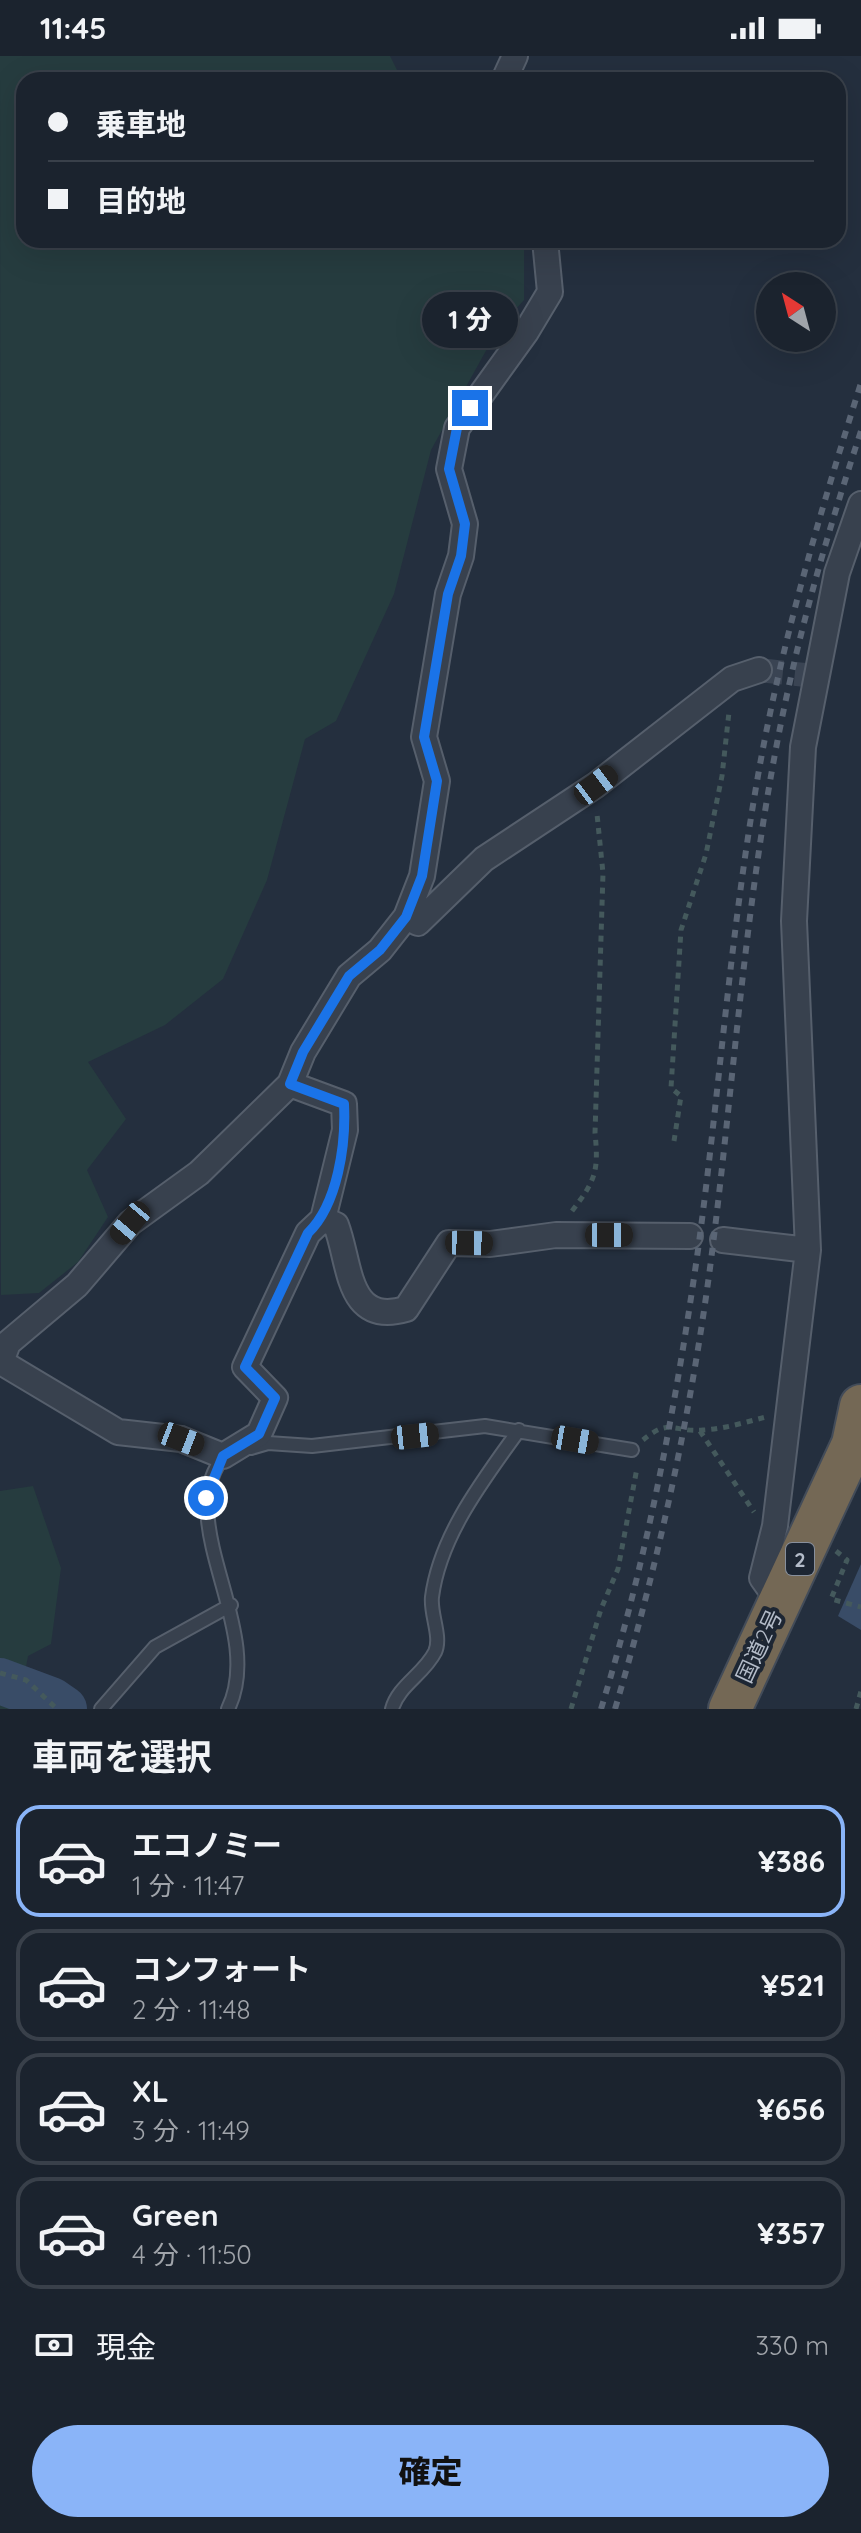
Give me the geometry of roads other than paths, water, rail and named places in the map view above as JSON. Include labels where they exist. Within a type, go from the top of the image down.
[{"type":"highway","name":"国道2号","points":[[730,1709],[779,1602],[794,1528],[853,1444],[861,1406]]},
{"type":"street","points":[[290,1084],[344,1104],[345,1130],[323,1219],[308,1233],[245,1367],[275,1398],[259,1434],[223,1456],[181,1439],[118,1432],[1,1362],[8,1343],[77,1285],[130,1223],[199,1173],[290,1084],[303,1052],[349,976],[380,950],[406,917],[422,876],[437,781],[424,737],[448,594],[461,556],[465,524],[449,469],[457,428],[526,332],[550,292],[546,248]]},
{"type":"street","points":[[794,1528],[790,1412],[808,1250],[794,921],[803,747],[837,573],[861,504]]},
{"type":"street","points":[[406,917],[418,923],[484,859],[596,785],[732,679],[759,670]]},
{"type":"street","points":[[323,1219],[336,1225],[345,1248],[352,1290],[369,1308],[386,1314],[406,1309],[449,1243],[490,1244],[556,1235],[690,1236]]},
{"type":"street","points":[[723,1240],[808,1250]]},
{"type":"lane","points":[[228,1709],[233,1700],[236,1651],[231,1605],[206,1515],[206,1498],[223,1456],[268,1443],[312,1446],[485,1426],[632,1450]]},
{"type":"lane","points":[[392,1709],[395,1697],[420,1675],[437,1648],[432,1599],[443,1555],[479,1486],[519,1430]]},
{"type":"lane","points":[[101,1709],[155,1647],[231,1605]]},
{"type":"water","points":[[861,1564],[861,1630],[838,1616]]},
{"type":"waterway","points":[[0,1681],[51,1700],[64,1709]]},
{"type":"tunnel","points":[[759,670],[815,676]]},
{"type":"railway","points":[[601,1709],[646,1539],[680,1366],[698,1250],[735,929],[765,738],[808,559],[861,383]]},
{"type":"railway","points":[[615,1709],[659,1545],[693,1380],[710,1268],[751,905],[774,761],[812,592],[861,431]]}]
